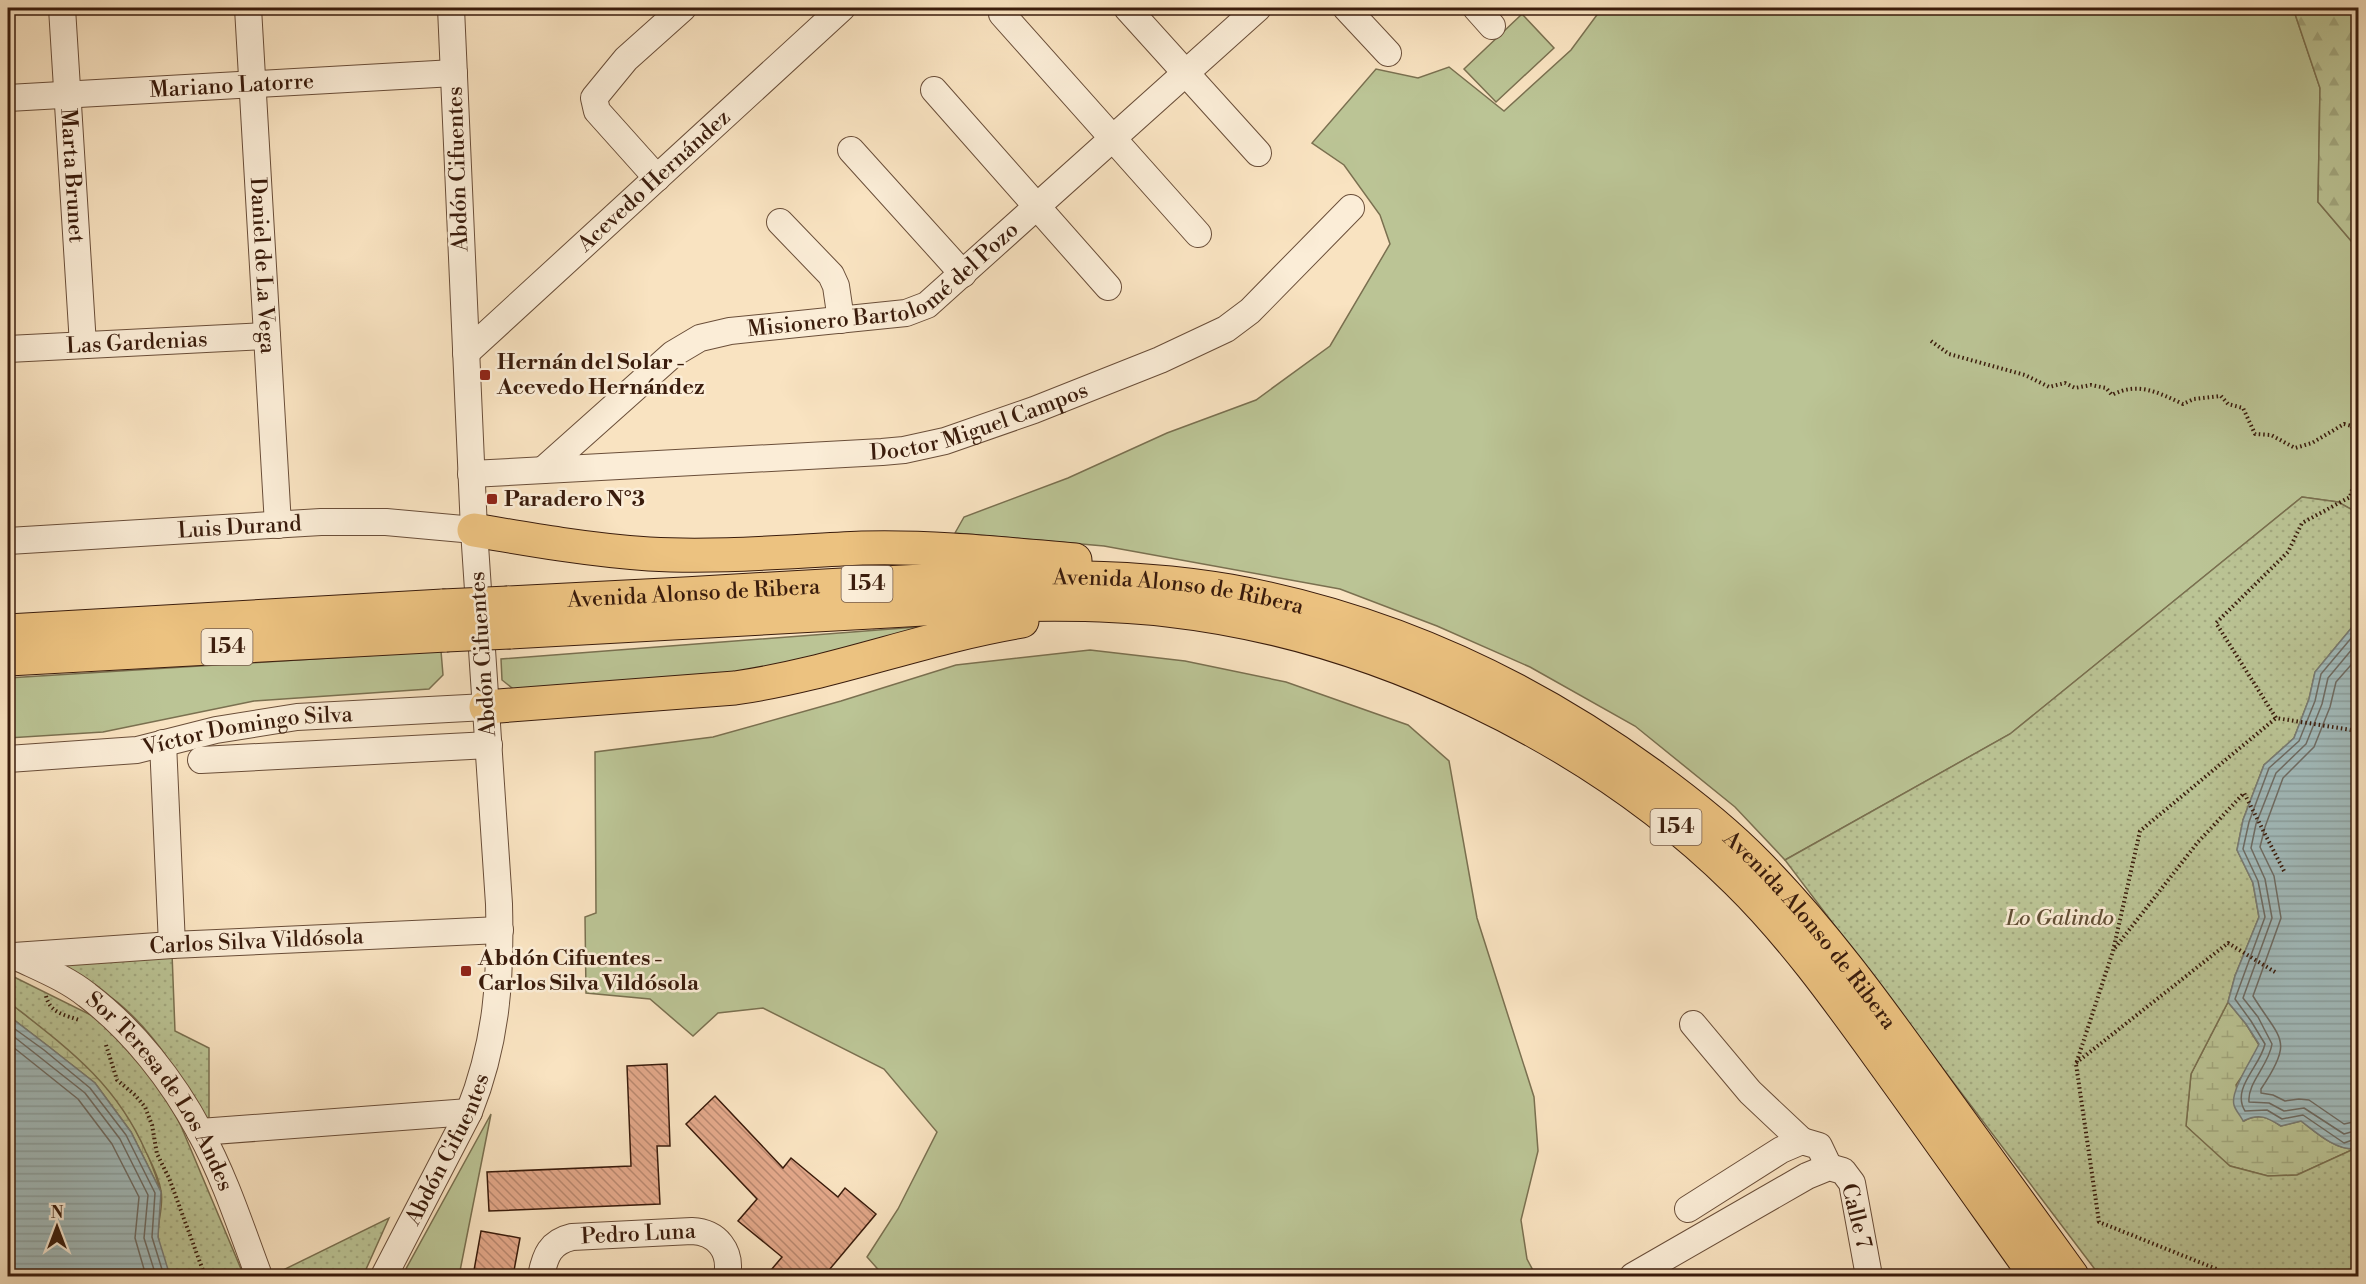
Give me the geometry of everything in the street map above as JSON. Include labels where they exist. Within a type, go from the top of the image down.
[{"type":"highway","points":[[474,530],[560,545],[650,554],[741,555],[899,548],[975,551],[1137,567],[1227,591]]},
{"type":"highway","name":"Avenida Alonso de Ribera","points":[[509,618],[979,579],[1115,580],[1227,591],[1282,602],[1358,622],[1417,644],[1462,663],[1581,727],[1673,792],[1755,861],[1835,952],[2072,1276]]},
{"type":"highway","points":[[486,707],[735,688],[768,683],[807,676],[956,635],[1010,623],[1119,606]]},
{"type":"highway","name":"Avenida Alonso de Ribera","points":[[8,631],[957,607],[1119,606],[1212,615],[1347,649],[1396,666],[1477,700],[1592,765],[1659,813],[1736,880],[1764,909],[1824,980],[2036,1276]]},
{"type":"highway","name":"Avenida Alonso de Ribera","points":[[8,659],[445,621]]},
{"type":"street","name":"Marta Brunet","points":[[63,8],[83,345]]},
{"type":"street","name":"Daniel de La Vega","points":[[248,8],[278,525]]},
{"type":"street","name":"Abdón Cifuentes","points":[[384,1276],[469,1112],[485,1068],[496,1016],[500,963],[500,930],[471,474],[452,8]]},
{"type":"street","points":[[657,178],[597,111],[594,98],[626,59],[683,8]]},
{"type":"street","name":"Acevedo Hernández","points":[[466,353],[842,8]]},
{"type":"street","points":[[1127,8],[1258,153]]},
{"type":"street","name":"Misionero Bartolomé del Pozo","points":[[543,470],[686,345],[715,334],[895,315],[917,310],[937,297],[963,274],[1258,8]]},
{"type":"street","points":[[1346,8],[1388,52]]},
{"type":"street","points":[[1002,14],[1198,234]]},
{"type":"street","name":"Mariano Latorre","points":[[8,98],[454,73]]},
{"type":"street","points":[[934,90],[1108,287]]},
{"type":"street","points":[[851,150],[963,274]]},
{"type":"street","name":"Doctor Miguel Campos","points":[[543,470],[882,452],[904,450],[945,441],[1103,383],[1226,329],[1250,311],[1351,208]]},
{"type":"street","points":[[780,222],[831,275],[836,286],[841,320]]},
{"type":"street","name":"Las Gardenias","points":[[8,349],[267,336]]},
{"type":"street","points":[[471,474],[543,470]]},
{"type":"street","name":"Luis Durand","points":[[8,541],[278,525],[386,522],[474,530]]},
{"type":"street","name":"Víctor Domingo Silva","points":[[8,759],[109,754],[137,750],[216,730],[277,719],[486,707]]},
{"type":"street","points":[[163,743],[172,945]]},
{"type":"street","name":"Víctor Domingo Silva","points":[[201,760],[489,745]]},
{"type":"street","name":"Carlos Silva Vildósola","points":[[11,954],[500,930]]},
{"type":"street","name":"Sor Teresa de Los Andes","points":[[11,954],[49,972],[86,994],[117,1020],[161,1071],[200,1132],[220,1174],[259,1276]]},
{"type":"street","points":[[1639,1275],[1808,1176],[1828,1167],[1819,1146],[1802,1141],[1750,1092],[1693,1024]]},
{"type":"street","points":[[200,1132],[469,1112]]},
{"type":"street","points":[[1688,1209],[1780,1150],[1802,1141]]},
{"type":"street","name":"Calle 7","points":[[1828,1167],[1843,1171],[1852,1183],[1869,1276]]},
{"type":"street","name":"Pedro Luna","points":[[541,1276],[548,1251],[562,1239],[572,1236],[692,1231],[706,1233],[720,1243],[728,1259],[727,1276]]},
{"type":"path","points":[[1931,341],[1949,354],[2025,375],[2049,387],[2065,383],[2075,388],[2091,385],[2106,388],[2112,394],[2125,388],[2160,392],[2183,404],[2194,399],[2221,396],[2228,404],[2243,408],[2255,434],[2271,435],[2295,448],[2312,443],[2344,424],[2352,426],[2358,445]]},
{"type":"path","points":[[2358,468],[2350,496],[2302,524],[2288,552],[2216,623],[2276,717],[2358,731]]},
{"type":"path","points":[[2218,1276],[2219,1270],[2099,1221],[2076,1064],[2113,951],[2140,831],[2276,717]]},
{"type":"path","points":[[2113,951],[2199,842],[2244,793],[2285,873]]},
{"type":"path","points":[[2076,1064],[2228,943],[2275,972]]},
{"type":"path","points":[[49,972],[46,996],[48,1004],[61,1014],[82,1021]]},
{"type":"path","points":[[104,1040],[109,1049],[117,1080],[145,1107],[152,1125],[157,1154],[169,1178],[205,1276]]},
{"type":"green space","points":[[1602,8],[2293,8],[2320,88],[2318,202],[2358,249],[2358,513],[2338,502],[2302,497],[2010,734],[1785,860],[1735,807],[1635,726],[1530,667],[1437,626],[1340,589],[1104,546],[955,533],[964,517],[1068,478],[1167,433],[1256,400],[1330,346],[1390,244],[1380,215],[1344,165],[1312,143],[1376,69],[1418,78],[1449,67],[1504,111],[1571,50]]},
{"type":"green space","points":[[2293,8],[2358,8],[2358,249],[2318,202],[2320,88]]},
{"type":"green space","points":[[1522,14],[1554,48],[1496,102],[1464,69]]},
{"type":"green space","name":"Lo Galindo","points":[[2302,497],[2338,502],[2358,513],[2358,620],[2315,672],[2309,699],[2294,738],[2264,765],[2243,820],[2237,850],[2253,883],[2259,917],[2235,976],[2228,1002],[2191,1074],[2186,1126],[2230,1166],[2268,1176],[2297,1175],[2354,1149],[2358,1138],[2358,1276],[2100,1276],[1785,860],[2010,734]]},
{"type":"green space","points":[[930,626],[800,669],[517,692],[502,680],[501,659]]},
{"type":"green space","points":[[1090,650],[1185,661],[1286,682],[1408,725],[1449,761],[1477,918],[1534,1097],[1538,1151],[1521,1220],[1527,1259],[1536,1276],[884,1276],[867,1257],[898,1209],[937,1132],[884,1069],[763,1008],[718,1013],[693,1036],[650,999],[586,993],[585,917],[596,913],[595,752],[713,737],[841,701],[956,665]]},
{"type":"green space","points":[[441,651],[443,675],[429,689],[254,701],[103,732],[8,738],[8,678]]},
{"type":"green space","points":[[172,953],[175,1031],[209,1048],[209,1129],[181,1079],[149,1033],[122,1006],[64,968],[63,961]]},
{"type":"green space","points":[[8,974],[95,1017],[137,1057],[160,1087],[181,1126],[244,1276],[170,1276],[158,1237],[162,1202],[160,1186],[134,1128],[121,1107],[90,1070],[55,1038],[8,1004]]},
{"type":"green space","points":[[2228,1002],[2259,1045],[2236,1085],[2244,1121],[2254,1117],[2263,1117],[2281,1126],[2301,1121],[2333,1143],[2354,1149],[2297,1175],[2268,1176],[2230,1166],[2186,1126],[2191,1074]]},
{"type":"green space","points":[[8,1004],[66,1046],[106,1085],[126,1113],[143,1143],[161,1192],[131,1132],[95,1083],[8,1017]]},
{"type":"green space","points":[[491,1114],[459,1276],[402,1276]]},
{"type":"green space","points":[[389,1218],[363,1276],[288,1276],[285,1269]]},
{"type":"water","points":[[2358,620],[2358,1138],[2354,1149],[2333,1143],[2301,1121],[2281,1126],[2263,1117],[2243,1121],[2235,1107],[2235,1092],[2259,1044],[2228,1002],[2235,976],[2259,917],[2253,883],[2237,850],[2243,820],[2264,765],[2294,738],[2309,699],[2315,672]]},
{"type":"water","points":[[8,1017],[95,1083],[131,1132],[161,1192],[158,1237],[170,1276],[8,1276]]},
{"type":"building","points":[[667,1064],[670,1146],[657,1146],[660,1204],[489,1211],[487,1172],[631,1166],[627,1066]]},
{"type":"building","points":[[715,1096],[783,1168],[791,1158],[838,1197],[845,1188],[876,1214],[824,1276],[766,1276],[782,1257],[738,1221],[757,1199],[686,1124]]},
{"type":"building","points":[[481,1231],[520,1238],[513,1276],[473,1276]]},
{"type":"place","name":"Hernán del Solar - Acevedo Hernández","points":[[485,375]]},
{"type":"place","name":"Paradero N°3","points":[[492,499]]},
{"type":"place","name":"Abdón Cifuentes - Carlos Silva Vildósola","points":[[466,971]]}]
